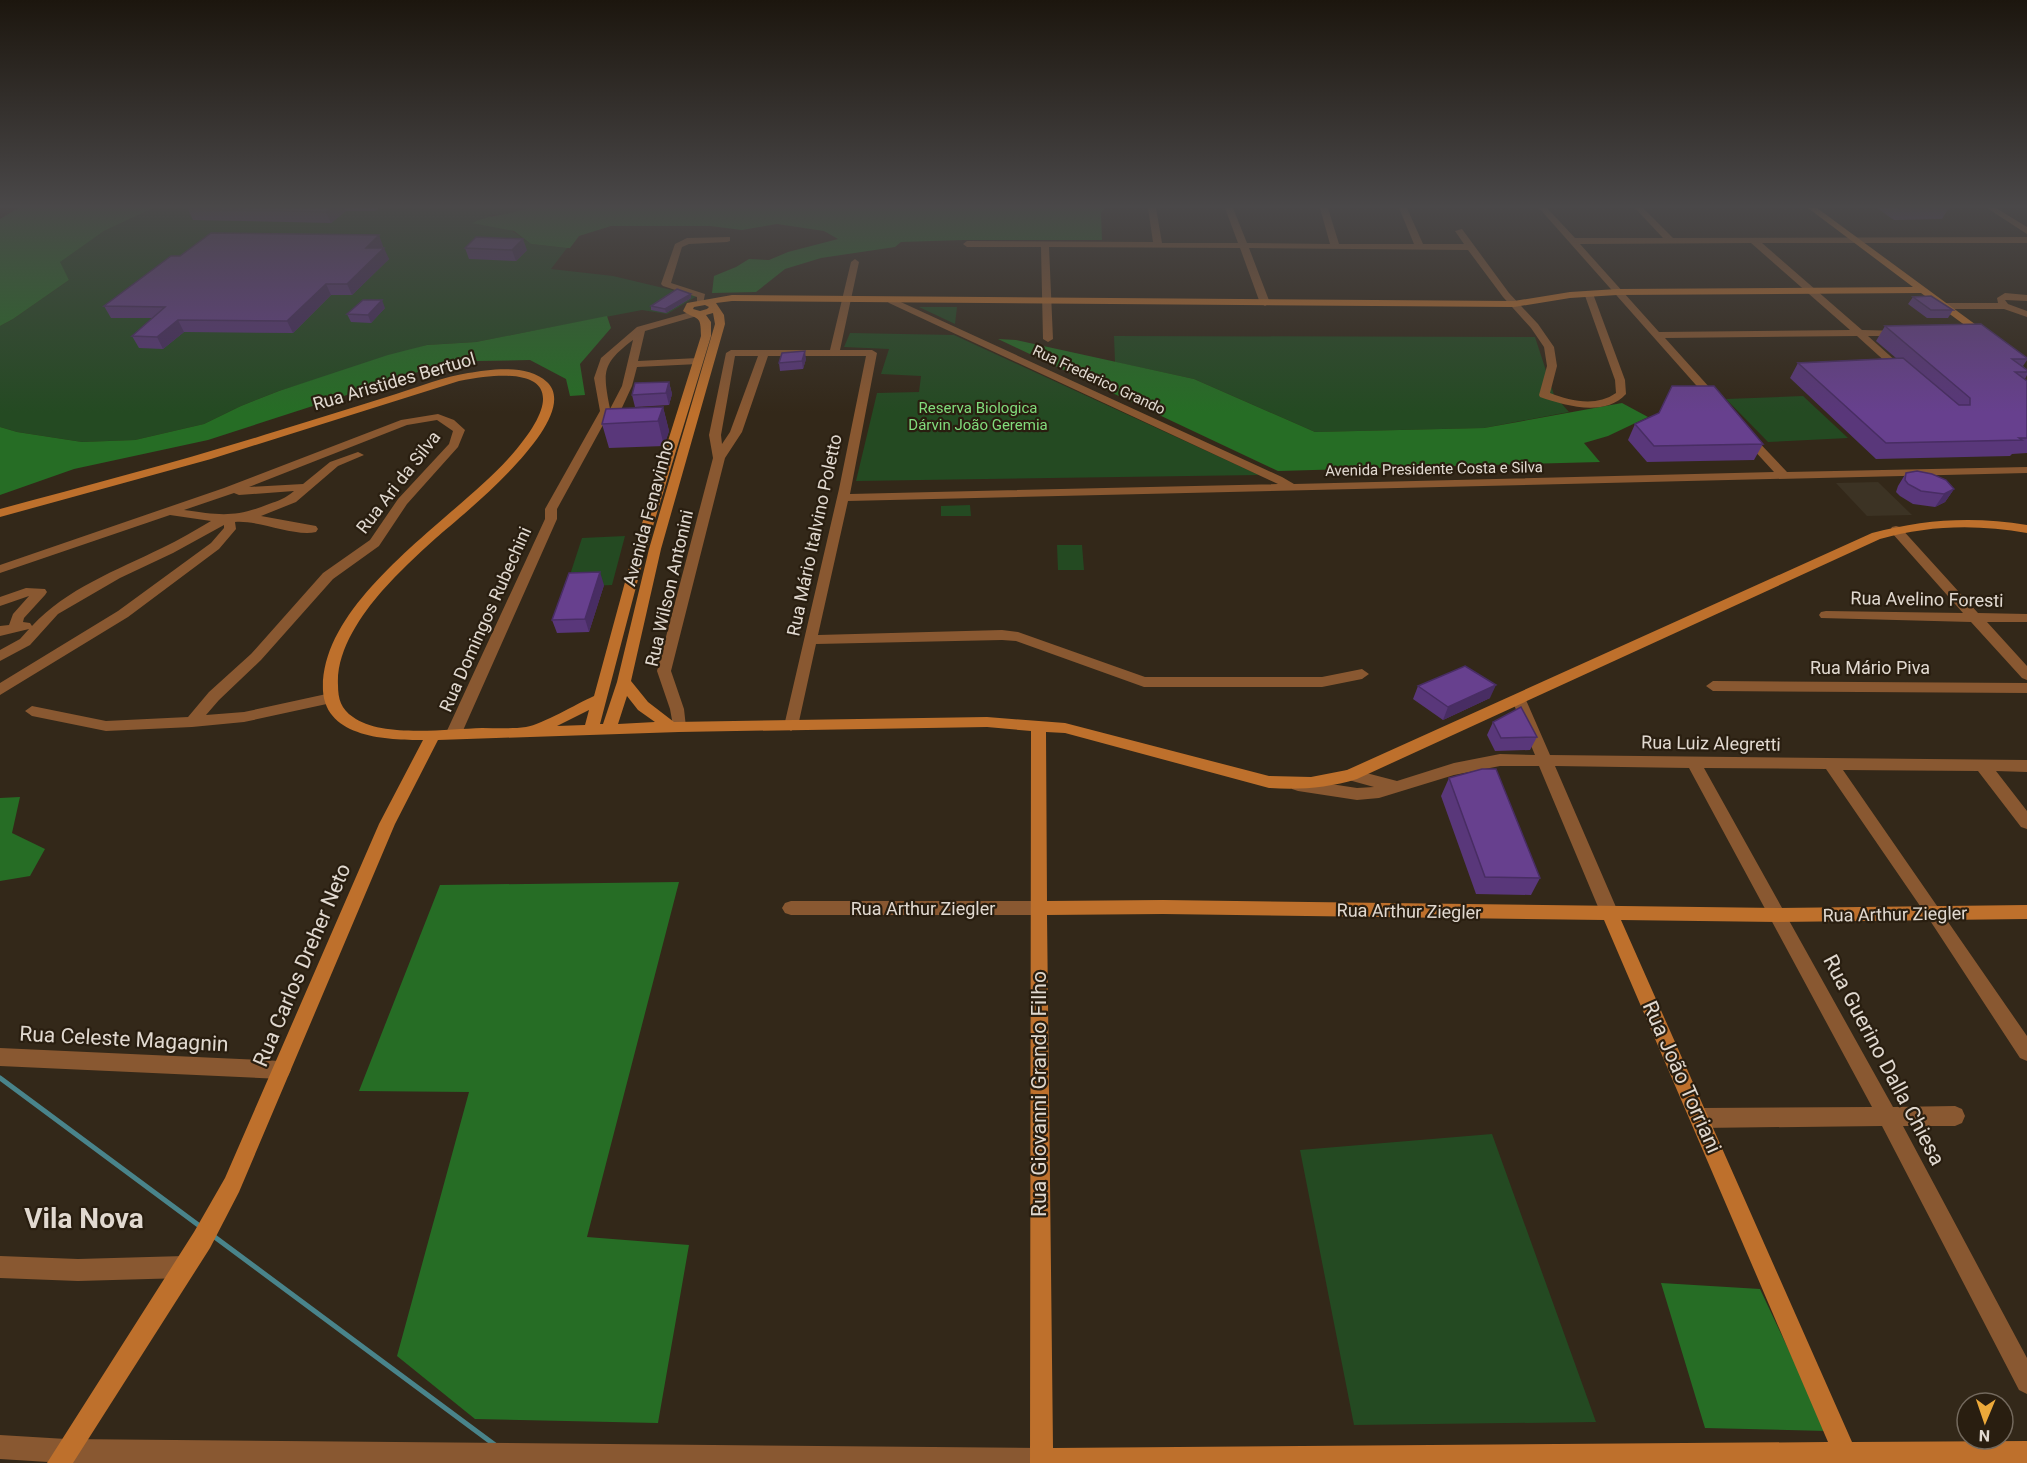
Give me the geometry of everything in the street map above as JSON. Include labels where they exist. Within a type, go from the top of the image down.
[{"type":"street","points":[[668,276],[666,284],[702,296],[704,308]]},
{"type":"street","points":[[764,352],[834,353],[852,276]]},
{"type":"street","points":[[1047,276],[1048,339]]},
{"type":"street","points":[[1255,276],[1265,303]]},
{"type":"street","points":[[1493,276],[1543,337],[1552,357],[1549,384],[1544,395],[1575,404],[1606,401],[1621,394],[1620,380],[1588,293]]},
{"type":"street","points":[[1603,276],[1719,405]]},
{"type":"street","points":[[1794,276],[1911,379]]},
{"type":"street","points":[[1904,276],[1990,340]]},
{"type":"street","points":[[640,329],[704,308],[759,298],[847,301],[1515,304],[1588,293],[1617,292],[1923,290]]},
{"type":"street","points":[[2005,306],[2000,300],[2005,297],[2027,298]]},
{"type":"street","name":"Rua Frederico Grando","points":[[892,301],[1278,479],[1292,488]]},
{"type":"street","points":[[1945,306],[2005,306],[2027,314]]},
{"type":"street","name":"Avenida Fenavinho","points":[[591,730],[640,549],[668,459],[686,418],[704,353],[707,328],[704,308]]},
{"type":"street","name":"Rua Domingos Rubechini","points":[[453,735],[551,519],[562,509],[627,386],[640,329]]},
{"type":"street","name":"Rua Domingos Rubechini","points":[[551,519],[551,508],[605,411],[599,378],[601,368],[617,346],[640,329]]},
{"type":"street","points":[[1657,335],[1915,333]]},
{"type":"street","points":[[1959,333],[1981,333]]},
{"type":"street","name":"Rua Wilson Antonini","points":[[675,727],[677,709],[664,671],[719,458],[736,432],[764,352],[731,353],[715,435],[719,458]]},
{"type":"street","name":"Rua Mário Italvino Poletto","points":[[791,726],[844,493],[872,352],[834,353]]},
{"type":"street","points":[[632,364],[704,353]]},
{"type":"street","name":"Avenida Fenavinho","points":[[608,730],[624,682],[655,549],[681,458],[686,418],[704,353]]},
{"type":"street","name":"Rua Aristides Bertuol","points":[[0,513],[207,457],[458,378],[483,372],[501,372],[519,373],[541,382],[550,398],[548,410],[527,444],[507,467],[399,567],[359,610],[345,632],[336,653],[331,671],[331,698]]},
{"type":"street","name":"Rua Ari da Silva","points":[[0,569],[228,491],[405,422],[438,417],[450,422],[459,430],[454,445],[402,502],[375,543],[328,576],[256,657],[214,696],[192,722]]},
{"type":"street","points":[[1743,431],[1784,476]]},
{"type":"street","points":[[165,511],[224,519],[249,517],[292,499],[334,464],[358,454]]},
{"type":"street","points":[[668,459],[681,458]]},
{"type":"street","name":"Avenida Presidente Costa e Silva","points":[[1102,488],[1278,479],[1784,476],[2027,459]]},
{"type":"street","name":"Avenida Presidente Costa e Silva","points":[[844,493],[1102,488],[1292,488],[1774,466],[2027,470]]},
{"type":"street","points":[[228,491],[307,487]]},
{"type":"street","points":[[655,501],[668,501]]},
{"type":"street","points":[[249,517],[312,529]]},
{"type":"street","points":[[0,656],[25,642],[53,610],[115,575],[170,550],[224,519]]},
{"type":"street","points":[[0,690],[103,627],[208,551],[230,529],[230,523],[224,519]]},
{"type":"street","points":[[32,711],[106,726],[244,717],[331,698],[342,718],[370,731],[433,735],[675,727],[987,722],[1038,725],[1083,732],[1269,782],[1298,785],[1318,784],[1351,775],[1519,700],[1857,542],[1896,530],[1938,525],[1975,524],[2027,529]]},
{"type":"street","points":[[1896,530],[2027,675]]},
{"type":"street","points":[[640,549],[655,549]]},
{"type":"street","points":[[0,602],[26,592],[40,592],[18,617],[15,627]]},
{"type":"street","points":[[627,602],[643,601]]},
{"type":"street","name":"Rua Avelino Foresti","points":[[1826,615],[2027,618]]},
{"type":"street","points":[[0,631],[40,623]]},
{"type":"street","points":[[810,640],[1002,635],[1018,637],[1129,678],[1163,683],[1322,682],[1362,674]]},
{"type":"street","points":[[611,663],[628,662]]},
{"type":"street","points":[[624,682],[643,706],[675,727]]},
{"type":"street","name":"Rua Mário Piva","points":[[1713,686],[2027,688]]},
{"type":"street","points":[[527,732],[601,699]]},
{"type":"street","name":"Rua João Torriani","points":[[1519,700],[1847,1458]]},
{"type":"street","name":"Rua Giovanni Grando Filho","points":[[1038,725],[1041,1461]]},
{"type":"street","name":"Rua Carlos Dreher Neto","points":[[62,1457],[217,1214],[241,1165],[387,824],[433,735]]},
{"type":"street","name":"Rua Luiz Alegretti","points":[[1298,785],[1357,794],[1378,792],[1474,764],[1500,760],[2027,766]]},
{"type":"street","name":"Rua Guerino Dalla Chiesa","points":[[1694,763],[1888,1117],[2027,1382]]},
{"type":"street","points":[[1831,765],[1935,914],[2027,1052]]},
{"type":"street","points":[[1983,766],[2027,824]]},
{"type":"street","points":[[1351,775],[1398,786]]},
{"type":"street","name":"Rua Arthur Ziegler","points":[[791,908],[1163,907],[1779,915],[2027,912]]},
{"type":"street","name":"Rua Celeste Magagnin","points":[[0,1057],[281,1070]]},
{"type":"street","points":[[1700,1118],[1955,1116]]},
{"type":"street","points":[[0,1267],[78,1270],[184,1267]]},
{"type":"street","points":[[0,1447],[62,1457],[1041,1461],[1847,1458],[2027,1453]]},
{"type":"shaded area","points":[[1878,482],[1912,515],[1867,516],[1836,483]]},
{"type":"green space","points":[[0,276],[67,276],[69,280],[0,326]]},
{"type":"green space","points":[[67,276],[614,276],[697,296],[667,314],[642,310],[476,342],[427,345],[279,391],[204,424],[135,440],[82,442],[17,432],[0,427],[0,326],[69,280]]},
{"type":"green space","points":[[714,276],[776,276],[756,292],[712,293]]},
{"type":"green space","points":[[919,307],[957,307],[955,324]]},
{"type":"green space","points":[[607,316],[611,328],[580,364],[585,395],[570,396],[566,379],[530,360],[477,361],[418,372],[208,440],[74,469],[0,495],[0,427],[17,432],[82,442],[135,440],[204,424],[279,391],[388,355],[427,345],[476,342]]},
{"type":"green space","name":"Reserva Biologica Dárvin João Geremia","points":[[850,333],[954,335],[1259,475],[856,481],[877,393],[919,392],[921,376],[881,374],[889,349],[844,347]]},
{"type":"green space","points":[[1114,336],[1535,337],[1554,395],[1569,412],[1484,428],[1315,432],[1194,379],[1115,362]]},
{"type":"green space","points":[[998,339],[1016,340],[1194,379],[1315,432],[1484,428],[1622,403],[1648,417],[1608,436],[1584,443],[1600,462],[1278,471]]},
{"type":"green space","points":[[1803,396],[1848,438],[1768,442],[1726,399]]},
{"type":"green space","points":[[970,505],[971,516],[941,516],[941,506]]},
{"type":"green space","points":[[625,536],[612,585],[566,587],[582,538]]},
{"type":"green space","points":[[1057,545],[1082,545],[1084,570],[1058,570]]},
{"type":"green space","points":[[20,797],[12,833],[45,849],[30,876],[0,881],[0,798]]},
{"type":"green space","points":[[679,882],[587,1237],[689,1245],[658,1423],[475,1419],[397,1356],[469,1092],[359,1091],[440,885]]},
{"type":"green space","points":[[1492,1134],[1596,1422],[1354,1425],[1300,1150]]},
{"type":"green space","points":[[1661,1283],[1760,1289],[1827,1431],[1705,1428]]},
{"type":"building","points":[[144,276],[355,276],[347,284],[326,284],[287,321],[178,320],[157,337],[132,336],[165,307],[104,306]]},
{"type":"building","points":[[677,289],[691,294],[665,309],[651,306]]},
{"type":"building","points":[[1931,296],[1953,310],[1931,310],[1913,297]]},
{"type":"building","points":[[363,300],[382,300],[368,315],[347,314]]},
{"type":"building","points":[[1981,324],[2027,358],[2012,359],[2027,370],[2027,372],[2015,372],[2027,381],[2027,438],[2019,438],[2022,440],[1886,443],[1798,363],[1903,358],[1959,405],[1970,405],[1970,398],[1885,326]]},
{"type":"building","points":[[805,351],[802,361],[779,363],[782,353]]},
{"type":"building","points":[[669,382],[666,393],[632,395],[635,383]]},
{"type":"building","points":[[1672,386],[1714,386],[1763,444],[1654,446],[1635,424],[1659,413]]},
{"type":"building","points":[[663,407],[658,421],[602,424],[606,409]]},
{"type":"building","points":[[1917,471],[1946,480],[1954,489],[1944,494],[1921,491],[1905,480],[1906,473]]},
{"type":"building","points":[[600,572],[585,619],[552,620],[569,573]]},
{"type":"building","points":[[1465,666],[1496,685],[1448,707],[1418,686]]},
{"type":"building","points":[[1521,707],[1537,737],[1501,738],[1493,722]]},
{"type":"building","points":[[1482,769],[1496,769],[1540,878],[1485,877],[1449,778]]},
{"type":"waterway","points":[[0,1078],[201,1227]]},
{"type":"waterway","points":[[212,1235],[495,1445]]},
{"type":"district","name":"Vila Nova","points":[[84,1218]]}]
